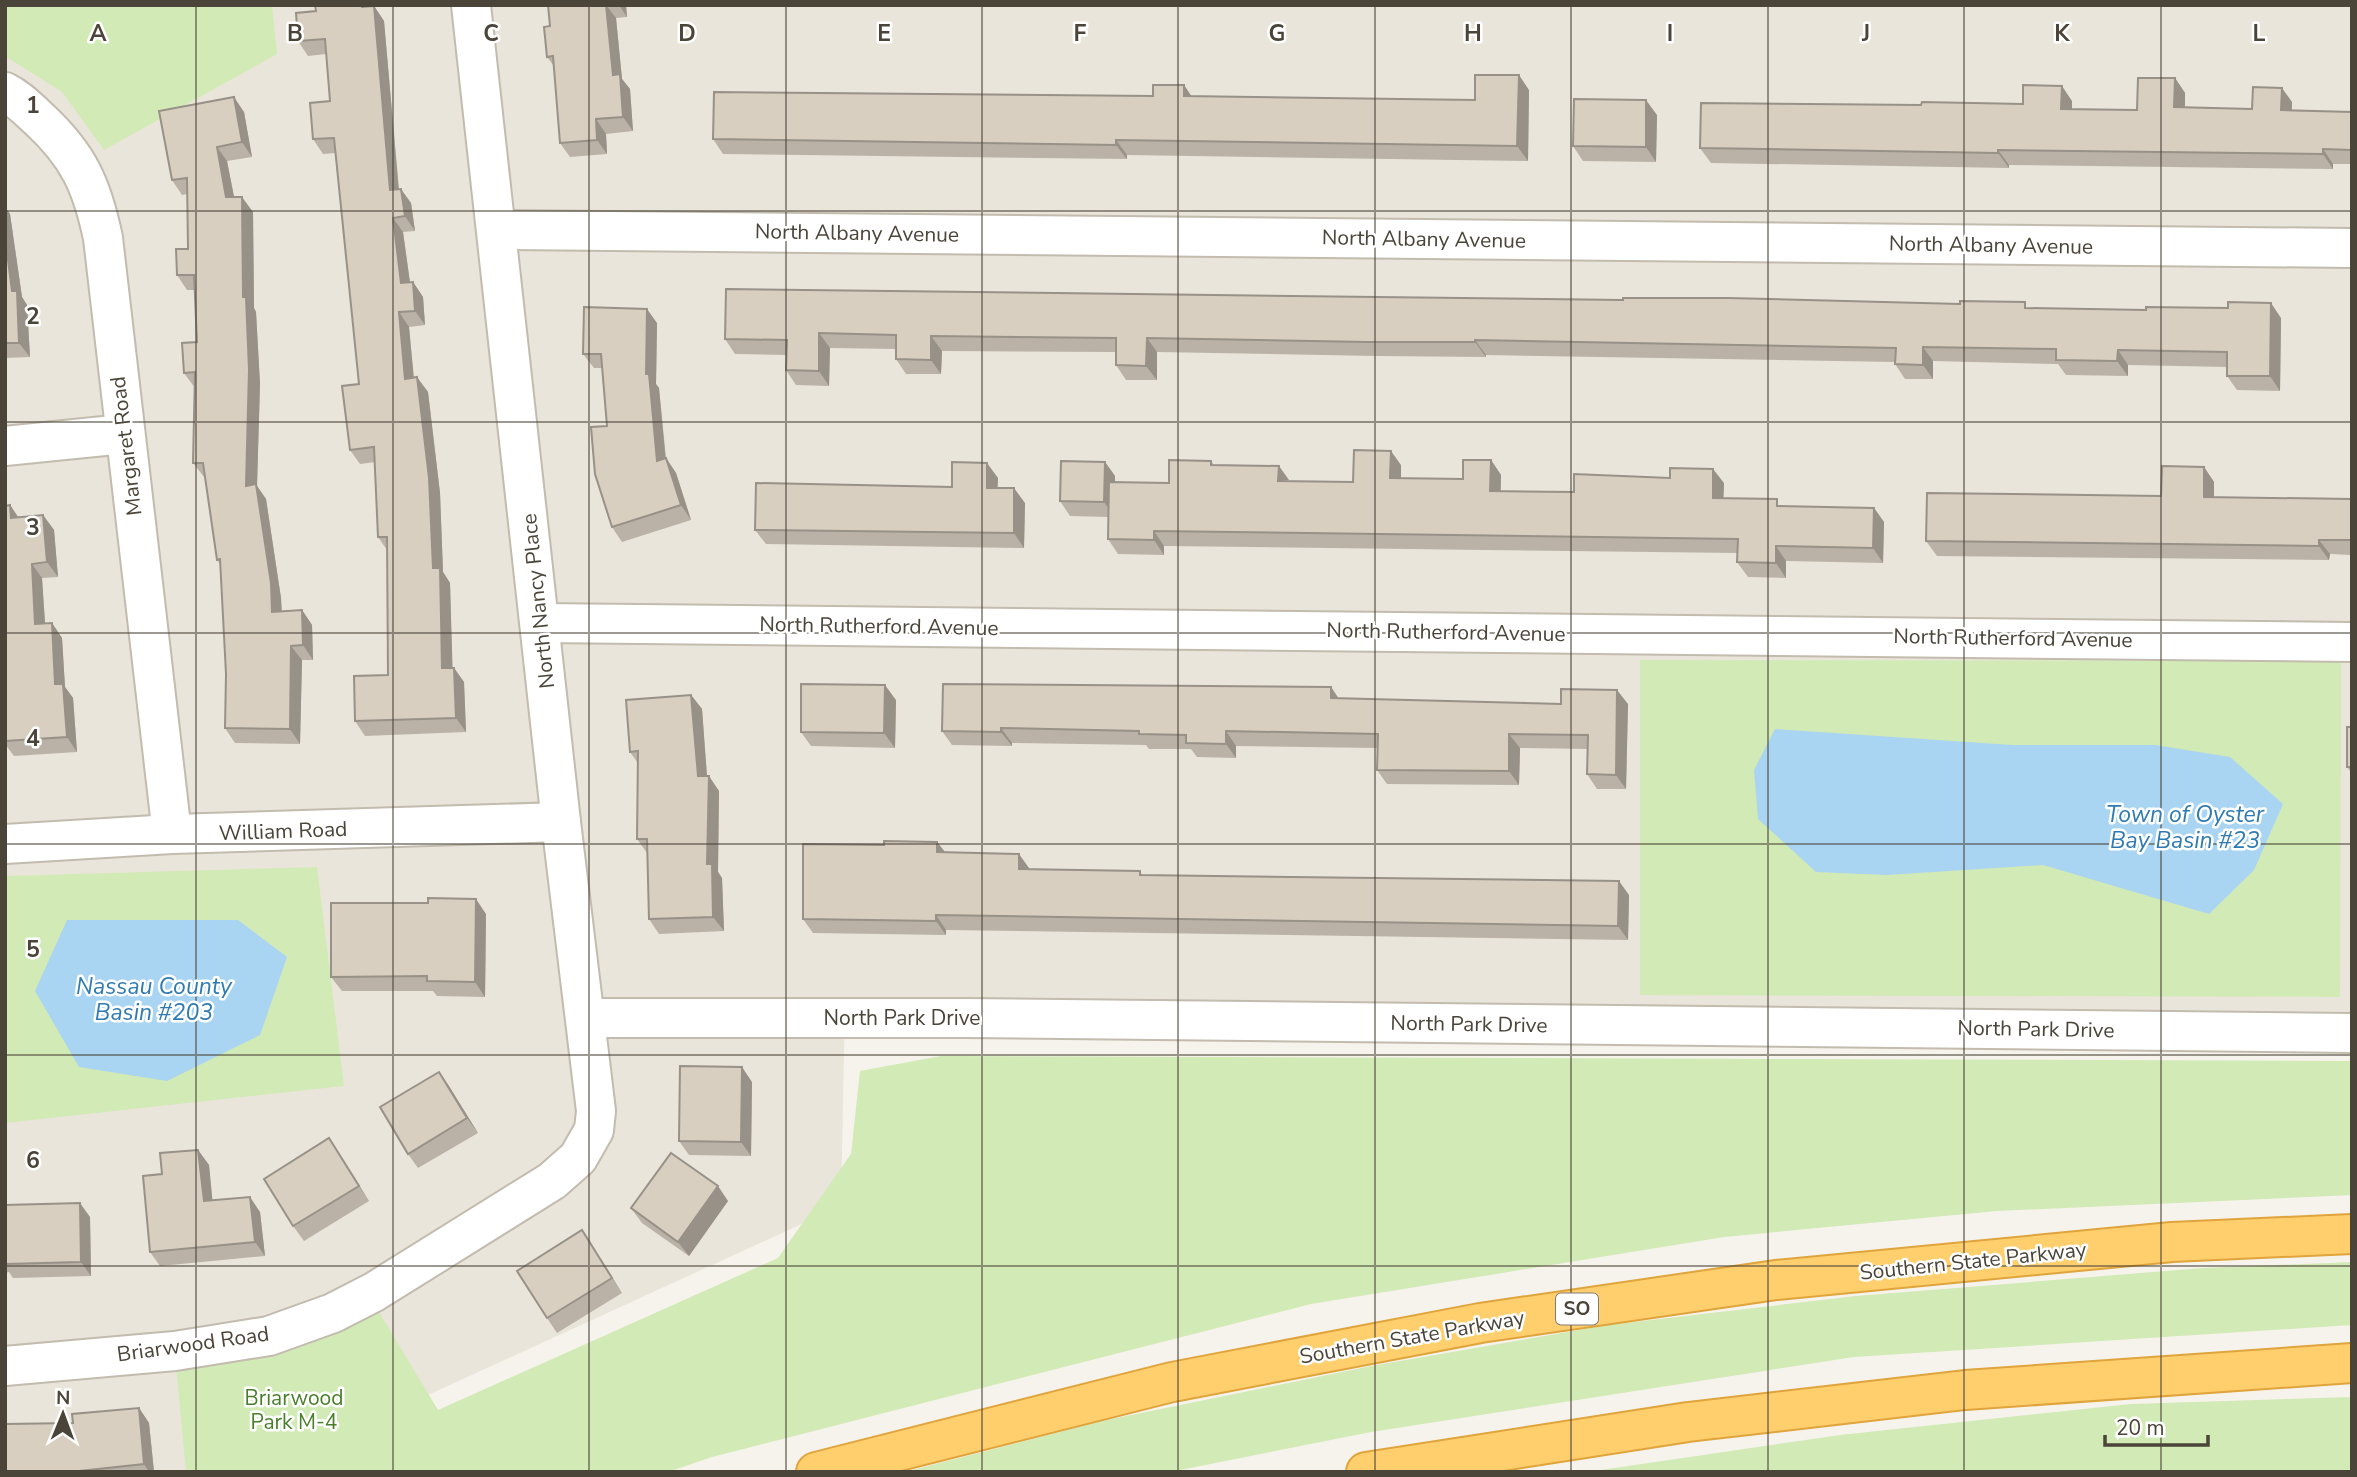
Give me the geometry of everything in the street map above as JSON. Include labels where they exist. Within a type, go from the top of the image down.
[{"type":"highway","name":"Southern State Parkway","points":[[817,1472],[1172,1382],[1480,1323],[1776,1280],[2172,1242],[2352,1234]]},
{"type":"highway","points":[[1366,1472],[1688,1422],[1965,1390],[2352,1363]]},
{"type":"street","name":"North Nancy Place","points":[[471,5],[561,822],[596,1111],[594,1130],[578,1158],[552,1181]]},
{"type":"street","name":"Margaret Road","points":[[5,92],[16,98],[58,136],[78,163],[94,198],[103,237],[172,834]]},
{"type":"street","name":"North Albany Avenue","points":[[496,230],[2352,248]]},
{"type":"street","points":[[5,446],[124,434]]},
{"type":"street","name":"North Rutherford Avenue","points":[[541,623],[2352,642]]},
{"type":"street","name":"William Road","points":[[5,844],[172,834],[561,822]]},
{"type":"street","name":"North Park Drive","points":[[586,1018],[964,1018],[2352,1033]]},
{"type":"street","name":"Briarwood Road","points":[[5,1366],[175,1351],[270,1336],[333,1313],[374,1292],[552,1181]]},
{"type":"shaded area","points":[[5,5],[2352,5],[2352,1012],[845,998],[841,1206],[260,1472],[5,1472]]},
{"type":"green space","points":[[5,5],[272,5],[277,54],[104,150],[62,92],[5,56]]},
{"type":"green space","points":[[1640,660],[2341,661],[2340,997],[1640,995]]},
{"type":"green space","points":[[317,867],[344,1086],[5,1123],[5,876]]},
{"type":"green space","name":"Briarwood Park M-4","points":[[941,1056],[2352,1061],[2352,1195],[1997,1211],[1724,1237],[1311,1304],[712,1457],[668,1472],[186,1472],[176,1365],[319,1337],[379,1312],[438,1410],[778,1258],[851,1154],[860,1071]]},
{"type":"green space","points":[[2352,1262],[2352,1325],[1854,1357],[1371,1432],[1170,1472],[905,1472],[1102,1421],[1371,1366],[1608,1325],[1856,1296],[2203,1268]]},
{"type":"green space","points":[[2352,1397],[2352,1472],[1587,1472],[1840,1435],[2131,1404]]},
{"type":"water","name":"Town of Oyster Bay Basin #23","points":[[1775,729],[2012,745],[2155,745],[2230,757],[2283,804],[2254,870],[2209,914],[2043,865],[1887,875],[1816,872],[1758,819],[1754,770]]},
{"type":"water","name":"Nassau County Basin #203","points":[[67,920],[238,920],[287,957],[260,1035],[167,1081],[79,1067],[35,991]]},
{"type":"building","points":[[315,5],[374,6],[390,190],[401,189],[405,216],[393,218],[401,283],[413,282],[415,311],[399,312],[405,379],[417,377],[429,478],[433,568],[440,568],[442,668],[454,668],[456,718],[355,721],[354,676],[388,675],[387,537],[378,537],[374,447],[350,450],[342,386],[359,384],[334,138],[313,139],[310,103],[330,101],[325,39],[298,41],[296,13],[316,11]]},
{"type":"building","points":[[548,5],[606,5],[613,75],[620,74],[623,117],[596,119],[597,140],[560,143],[553,56],[547,57],[544,27],[550,26]]},
{"type":"building","points":[[1475,75],[1519,75],[1517,146],[1116,140],[1116,145],[713,139],[714,92],[1153,96],[1153,85],[1184,85],[1184,96],[1475,100]]},
{"type":"building","points":[[2138,78],[2175,78],[2174,107],[2252,109],[2253,87],[2282,88],[2281,110],[2352,112],[2352,150],[2323,149],[2323,154],[1998,150],[1998,153],[1700,148],[1701,103],[2023,104],[2023,85],[2062,86],[2061,109],[2137,110]]},
{"type":"building","points":[[234,97],[242,142],[217,147],[226,197],[242,197],[243,297],[246,297],[249,370],[246,486],[256,484],[271,583],[272,612],[302,610],[303,645],[291,646],[290,729],[225,728],[226,674],[220,559],[217,560],[203,463],[193,463],[195,372],[184,373],[182,343],[197,342],[194,275],[177,275],[176,249],[188,249],[187,178],[172,180],[159,111]]},
{"type":"building","points":[[1574,99],[1646,100],[1646,147],[1573,146]]},
{"type":"building","points":[[5,237],[12,291],[17,291],[19,343],[5,343]]},
{"type":"building","points":[[726,289],[1623,300],[1728,298],[1960,304],[1960,301],[2025,302],[2025,308],[2146,310],[2146,307],[2228,308],[2228,302],[2271,303],[2270,376],[2227,376],[2227,352],[2118,350],[2117,361],[2056,360],[2056,349],[1923,347],[1923,365],[1895,364],[1896,348],[1475,340],[1367,342],[1147,338],[1146,366],[1116,365],[1116,338],[931,336],[931,360],[896,359],[896,335],[819,333],[819,371],[786,370],[787,340],[725,339]]},
{"type":"building","points":[[584,307],[647,309],[646,374],[649,374],[657,461],[666,458],[681,505],[612,527],[595,474],[591,427],[607,426],[601,354],[583,354]]},
{"type":"building","points":[[1354,450],[1391,451],[1390,478],[1463,479],[1463,460],[1491,460],[1490,491],[1574,492],[1574,474],[1670,478],[1670,468],[1713,469],[1713,498],[1777,499],[1777,506],[1874,508],[1873,548],[1776,546],[1776,563],[1737,562],[1738,539],[1154,531],[1154,540],[1108,539],[1109,482],[1169,483],[1169,460],[1211,461],[1211,465],[1279,466],[1278,481],[1353,482]]},
{"type":"building","points":[[1061,461],[1105,462],[1104,502],[1060,501]]},
{"type":"building","points":[[952,462],[987,463],[987,488],[1014,488],[1014,533],[755,530],[756,483],[952,487]]},
{"type":"building","points":[[2162,466],[2204,467],[2204,497],[2352,499],[2352,540],[2319,540],[2319,546],[1926,541],[1927,493],[2161,496]]},
{"type":"building","points":[[10,505],[11,518],[43,515],[47,562],[32,564],[35,624],[52,623],[55,684],[63,684],[67,737],[5,741],[5,506]]},
{"type":"building","points":[[801,684],[885,685],[884,733],[801,732]]},
{"type":"building","points":[[943,684],[1331,687],[1331,698],[1561,704],[1561,689],[1617,690],[1616,775],[1587,774],[1588,735],[1509,734],[1509,771],[1377,770],[1378,734],[1226,731],[1226,744],[1186,743],[1186,735],[1139,734],[1139,731],[1001,728],[1001,732],[942,731]]},
{"type":"building","points":[[691,695],[698,776],[709,776],[707,864],[712,864],[713,917],[649,919],[647,839],[637,839],[638,751],[630,752],[626,700]]},
{"type":"building","points":[[2347,727],[2352,727],[2352,767],[2347,767]]},
{"type":"building","points":[[884,841],[937,842],[937,852],[1019,854],[1019,869],[1140,871],[1140,875],[1619,881],[1618,926],[936,915],[936,921],[803,919],[803,844],[884,845]]},
{"type":"building","points":[[428,898],[476,899],[475,982],[427,981],[427,976],[331,977],[331,903],[428,903]]},
{"type":"building","points":[[680,1066],[742,1067],[741,1142],[679,1141]]},
{"type":"building","points":[[439,1072],[467,1118],[408,1154],[380,1107]]},
{"type":"building","points":[[329,1138],[359,1186],[293,1226],[264,1179]]},
{"type":"building","points":[[198,1150],[204,1201],[250,1197],[255,1242],[150,1252],[143,1176],[162,1174],[160,1153]]},
{"type":"building","points":[[671,1153],[718,1186],[678,1242],[631,1208]]},
{"type":"building","points":[[80,1203],[81,1262],[5,1264],[5,1205]]},
{"type":"building","points":[[582,1230],[612,1278],[547,1318],[517,1271]]},
{"type":"building","points":[[139,1408],[144,1464],[70,1472],[5,1472],[5,1424],[73,1423],[72,1414]]}]
